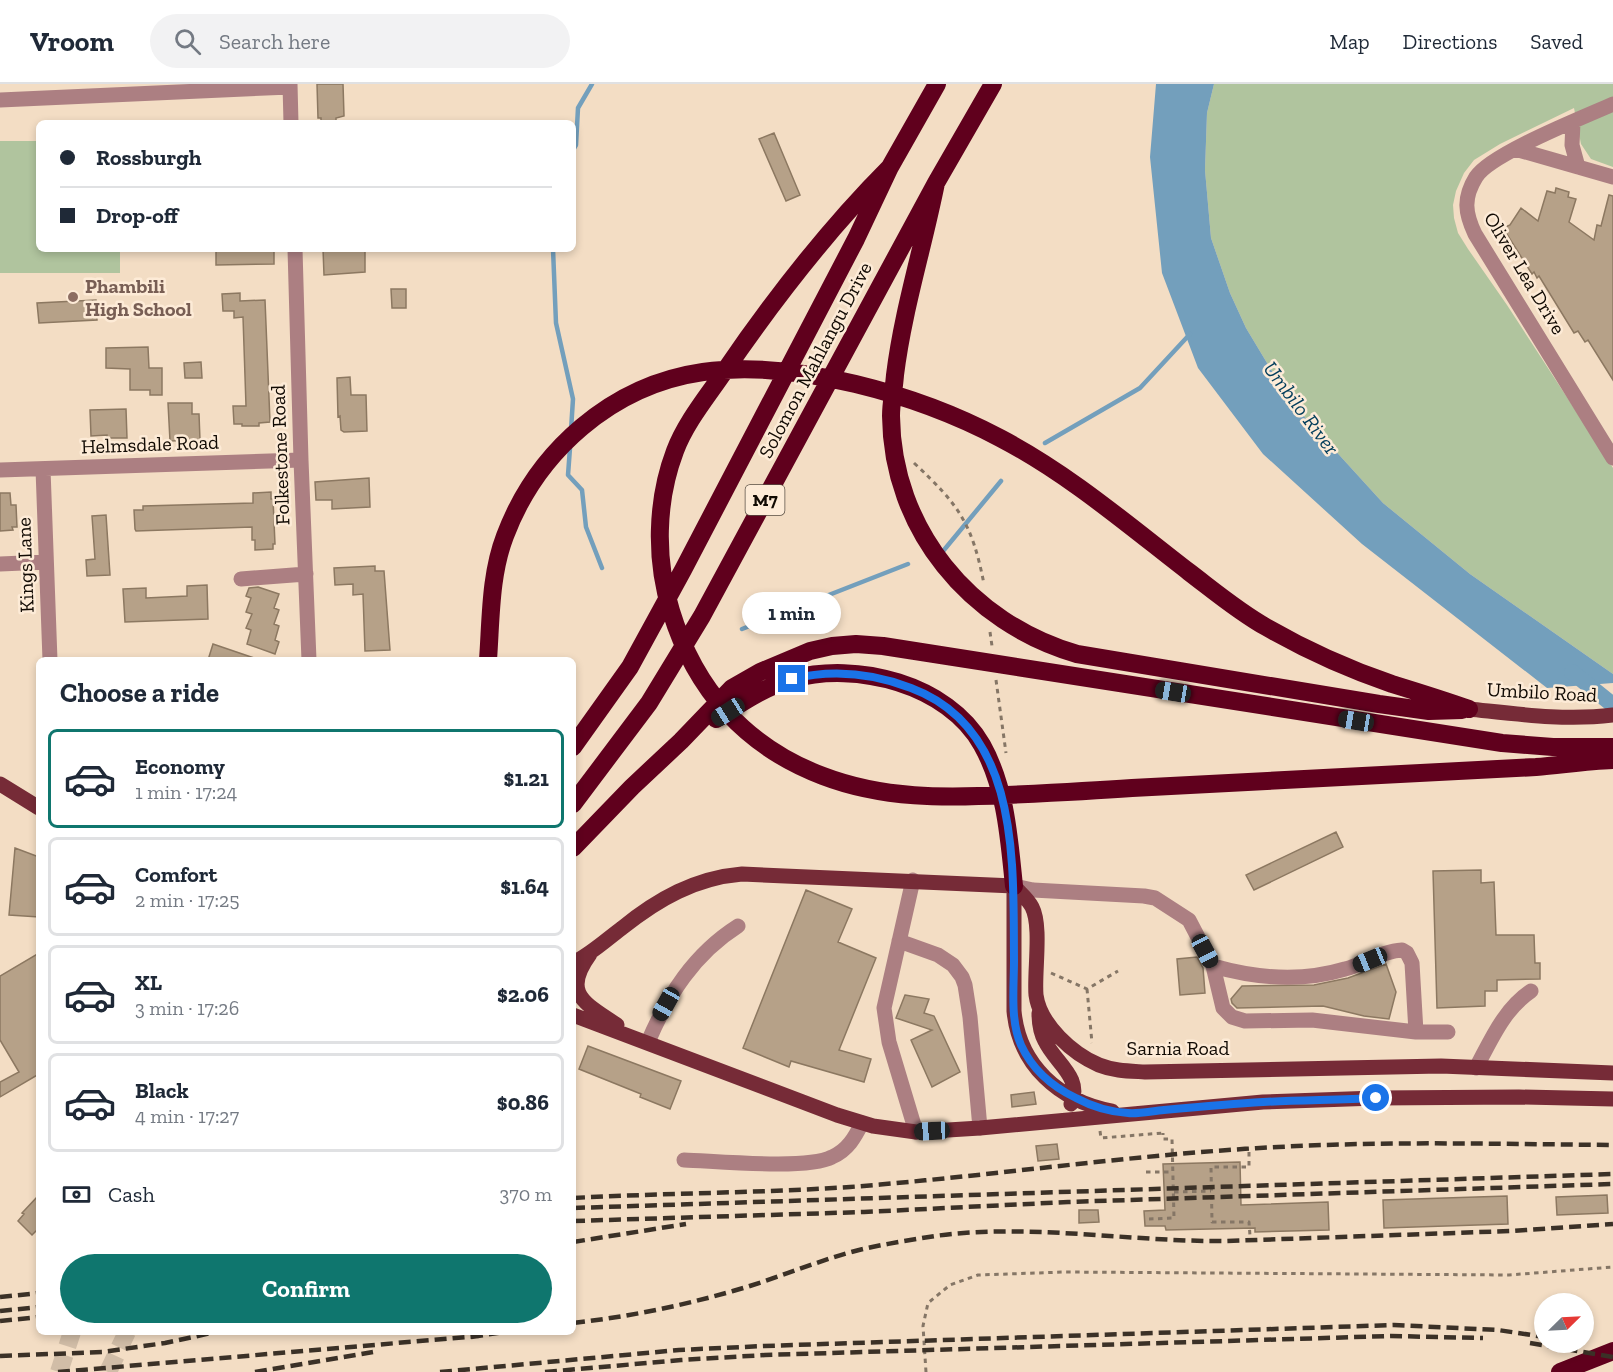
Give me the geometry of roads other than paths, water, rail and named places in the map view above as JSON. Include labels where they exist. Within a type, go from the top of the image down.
[{"type":"highway","name":"Solomon Mahlangu Drive","points":[[576,743],[630,668],[856,239],[890,167],[937,84]]},
{"type":"highway","name":"Solomon Mahlangu Drive","points":[[576,800],[649,703],[702,616],[936,183],[993,84]]},
{"type":"highway","points":[[890,167],[827,233],[750,334],[693,416],[675,449],[664,490],[660,523],[661,563],[667,598],[675,626],[685,647],[718,704],[734,722],[762,744],[798,766],[824,777],[880,792],[945,798],[1470,771],[1613,760]]},
{"type":"highway","points":[[936,183],[925,238],[913,279],[898,356],[891,415],[894,454],[903,492],[924,536],[944,567],[974,599],[1003,622],[1034,639],[1077,654],[1379,704],[1429,711],[1469,709]]},
{"type":"highway","points":[[488,657],[497,561],[504,537],[521,499],[555,451],[612,405],[641,390],[670,379],[704,372],[777,371],[880,391],[966,421],[1051,467],[1212,590],[1263,626],[1334,662],[1469,709]]},
{"type":"highway","points":[[576,845],[732,688],[810,651],[832,646],[856,644],[895,647],[1503,743],[1553,747],[1613,747]]},
{"type":"highway","points":[[681,741],[776,684],[805,676],[828,673],[876,676],[924,693],[947,706],[966,724],[982,745],[992,765],[1002,796],[1010,842],[1014,886]]},
{"type":"highway","points":[[1560,1372],[1613,1351]]},
{"type":"main road","name":"Umbilo Road","points":[[1469,709],[1539,716],[1592,718],[1613,715]]},
{"type":"main road","points":[[0,784],[36,806]]},
{"type":"main road","points":[[576,961],[659,901],[684,887],[710,878],[742,874],[1014,886],[1029,903],[1037,925],[1035,963],[1040,1026],[1044,1041],[1070,1076],[1074,1097],[1062,1120]]},
{"type":"main road","points":[[1014,886],[1016,1029],[1021,1045],[1037,1069],[1060,1089],[1089,1104],[1128,1114]]},
{"type":"main road","points":[[592,951],[577,976],[578,991],[587,1004],[642,1040]]},
{"type":"main road","name":"Sarnia Road","points":[[1038,1006],[1048,1023],[1075,1050],[1087,1059],[1112,1069],[1145,1072],[1393,1067],[1613,1073]]},
{"type":"main road","points":[[576,1017],[837,1115],[862,1123],[916,1132],[1263,1102],[1519,1097],[1613,1099]]},
{"type":"street","points":[[0,100],[290,86],[291,120]]},
{"type":"street","name":"Oliver Lea Drive","points":[[1613,104],[1515,149],[1488,164],[1476,176],[1468,196],[1466,215],[1475,234],[1613,458]]},
{"type":"street","points":[[1573,122],[1572,144],[1578,167]]},
{"type":"street","points":[[1515,149],[1613,177]]},
{"type":"street","name":"Folkestone Road","points":[[295,252],[309,657]]},
{"type":"street","name":"Helmsdale Road","points":[[0,471],[301,460]]},
{"type":"street","name":"Kings Lane","points":[[43,469],[50,657]]},
{"type":"street","points":[[0,564],[46,562]]},
{"type":"street","points":[[241,579],[306,574]]},
{"type":"street","points":[[913,880],[885,999],[884,1016],[889,1042],[916,1132]]},
{"type":"street","points":[[1014,886],[1033,890],[1127,894],[1155,898],[1189,920],[1213,966],[1223,1008],[1228,1014],[1238,1019],[1333,1022],[1416,1032],[1448,1032]]},
{"type":"street","points":[[642,1040],[672,992],[694,963],[722,936],[738,926]]},
{"type":"street","points":[[899,941],[938,955],[953,965],[962,977],[970,1017],[980,1128]]},
{"type":"street","points":[[1213,966],[1255,976],[1320,975],[1349,968],[1391,951],[1402,950],[1409,955],[1412,963],[1416,1032]]},
{"type":"street","points":[[1476,1068],[1505,1017],[1521,998],[1531,991]]},
{"type":"street","points":[[684,1160],[766,1163],[826,1160],[855,1138],[862,1123]]},
{"type":"water","points":[[1156,84],[1214,84],[1207,113],[1205,170],[1211,238],[1230,293],[1246,328],[1290,401],[1383,503],[1470,574],[1613,674],[1613,683],[1547,688],[1362,544],[1263,454],[1198,368],[1162,273],[1150,157]]},
{"type":"waterway","points":[[576,145],[578,108],[592,84]]},
{"type":"waterway","points":[[553,252],[556,323],[573,399],[571,430]]},
{"type":"waterway","points":[[1045,443],[1140,388],[1190,334]]},
{"type":"waterway","points":[[570,448],[568,475],[582,490],[586,527],[602,568]]},
{"type":"waterway","points":[[944,550],[1001,481]]},
{"type":"waterway","points":[[742,629],[908,564]]},
{"type":"waterway","name":"Umbilo River","points":[[1572,672],[1613,705]]},
{"type":"tunnel","points":[[59,1372],[71,1335]]},
{"type":"tunnel","points":[[108,1372],[126,1335]]},
{"type":"railway","points":[[576,1198],[850,1187],[1224,1150],[1278,1147],[1403,1143],[1613,1145]]},
{"type":"railway","points":[[576,1208],[1613,1174]]},
{"type":"railway","points":[[576,1221],[1613,1184]]},
{"type":"railway","points":[[576,1242],[686,1224]]},
{"type":"railway","points":[[576,1323],[634,1314],[694,1301],[749,1286],[843,1254],[935,1236],[1007,1231],[1226,1241],[1511,1231],[1613,1224]]},
{"type":"railway","points":[[0,1297],[36,1293]]},
{"type":"railway","points":[[0,1311],[36,1307]]},
{"type":"railway","points":[[0,1321],[36,1317]]},
{"type":"railway","points":[[440,1372],[679,1350],[764,1346],[1394,1325],[1498,1330],[1534,1335]]},
{"type":"railway","points":[[0,1356],[102,1352],[202,1335]]},
{"type":"railway","points":[[471,1337],[484,1335]]},
{"type":"railway","points":[[58,1372],[479,1336]]},
{"type":"railway","points":[[545,1372],[765,1355],[1391,1336],[1483,1338]]},
{"type":"railway","points":[[1530,1343],[1613,1357]]},
{"type":"railway","points":[[255,1372],[373,1352]]},
{"type":"place","name":"Phambili High School","points":[[73,297]]}]
